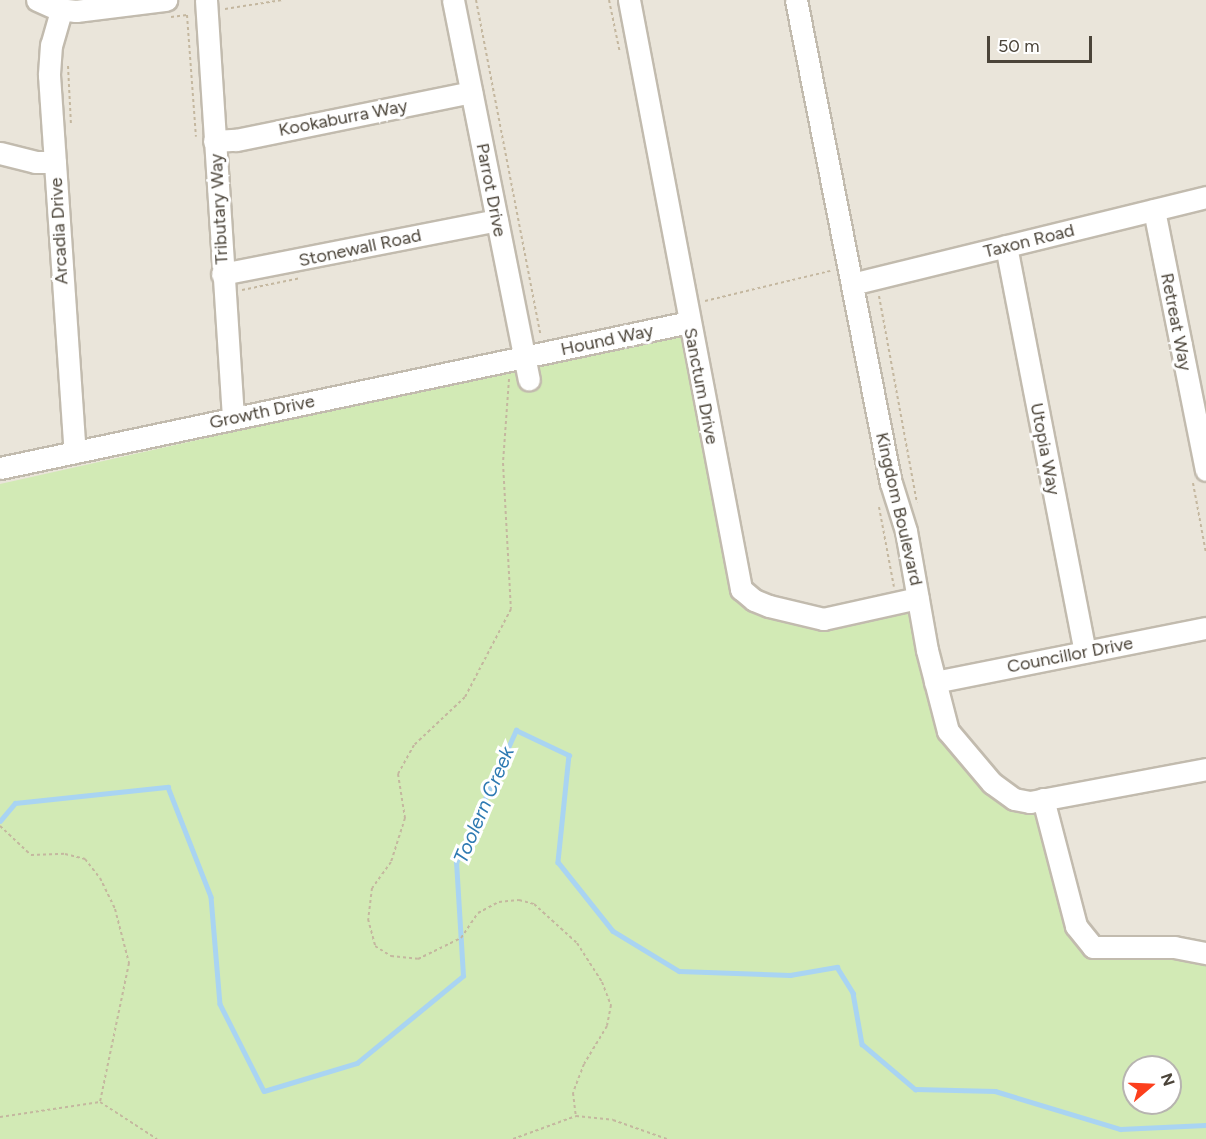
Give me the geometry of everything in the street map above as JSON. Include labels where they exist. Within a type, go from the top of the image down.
[{"type":"street","points":[[37,0],[61,10],[165,9]]},
{"type":"street","name":"Parrot Drive","points":[[454,0],[497,220],[515,359],[529,379]]},
{"type":"street","name":"Sanctum Drive","points":[[629,0],[741,589],[754,600],[769,606],[823,619],[918,598]]},
{"type":"street","name":"Kingdom Boulevard","points":[[796,0],[852,284],[935,681],[948,731],[992,783],[1014,799],[1043,799],[1206,769]]},
{"type":"street","name":"Tributary Way","points":[[211,5],[206,144],[222,274],[233,418]]},
{"type":"street","name":"Arcadia Drive","points":[[61,10],[50,57],[75,452]]},
{"type":"street","name":"Kookaburra Way","points":[[206,144],[237,140],[471,92]]},
{"type":"street","points":[[0,153],[35,162],[55,162]]},
{"type":"street","name":"Taxon Road","points":[[852,284],[1206,197]]},
{"type":"street","name":"Retreat Way","points":[[1154,210],[1206,470]]},
{"type":"street","name":"Stonewall Road","points":[[222,274],[497,220]]},
{"type":"street","name":"Utopia Way","points":[[1006,246],[1085,651]]},
{"type":"street","name":"Hound Way","points":[[515,359],[689,322]]},
{"type":"street","name":"Growth Drive","points":[[0,468],[515,359]]},
{"type":"street","name":"Councillor Drive","points":[[935,681],[1206,628]]},
{"type":"street","points":[[1043,799],[1076,926],[1093,947],[1174,947],[1206,953]]},
{"type":"path","points":[[234,0],[234,8]]},
{"type":"path","points":[[211,5],[234,8],[282,0]]},
{"type":"path","points":[[476,0],[542,339]]},
{"type":"path","points":[[165,9],[187,15],[206,144]]},
{"type":"path","points":[[68,64],[72,128]]},
{"type":"path","points":[[702,302],[834,270]]},
{"type":"path","points":[[878,294],[919,514]]},
{"type":"path","points":[[515,359],[510,374],[503,464],[511,609],[465,697],[414,745],[398,774],[405,818],[391,862],[372,888],[368,919],[375,946],[391,956],[418,959],[461,938],[478,913],[499,902],[519,900],[534,904],[577,943],[603,982],[610,1005],[607,1026],[584,1064],[573,1093],[576,1116]]},
{"type":"path","points":[[0,826],[31,855],[65,854],[85,859],[100,878],[114,909],[129,963],[100,1102]]},
{"type":"path","points":[[0,1117],[100,1102],[157,1139]]},
{"type":"path","points":[[513,1139],[576,1116],[614,1120],[667,1139]]},
{"type":"shaded area","points":[[0,0],[1206,0],[1206,1139],[0,1139]]},
{"type":"green space","points":[[683,332],[736,590],[820,622],[910,603],[945,733],[989,787],[1040,804],[1091,952],[1206,954],[1206,1139],[0,1139],[0,484]]},
{"type":"waterway","name":"Toolern Creek","points":[[0,821],[15,803],[168,787],[211,897],[220,1004],[264,1091],[357,1063],[463,976],[456,863],[516,730],[569,755],[558,862],[613,931],[679,971],[790,975],[837,967],[853,993],[862,1044],[915,1089],[995,1091],[1120,1129],[1206,1125]]}]
